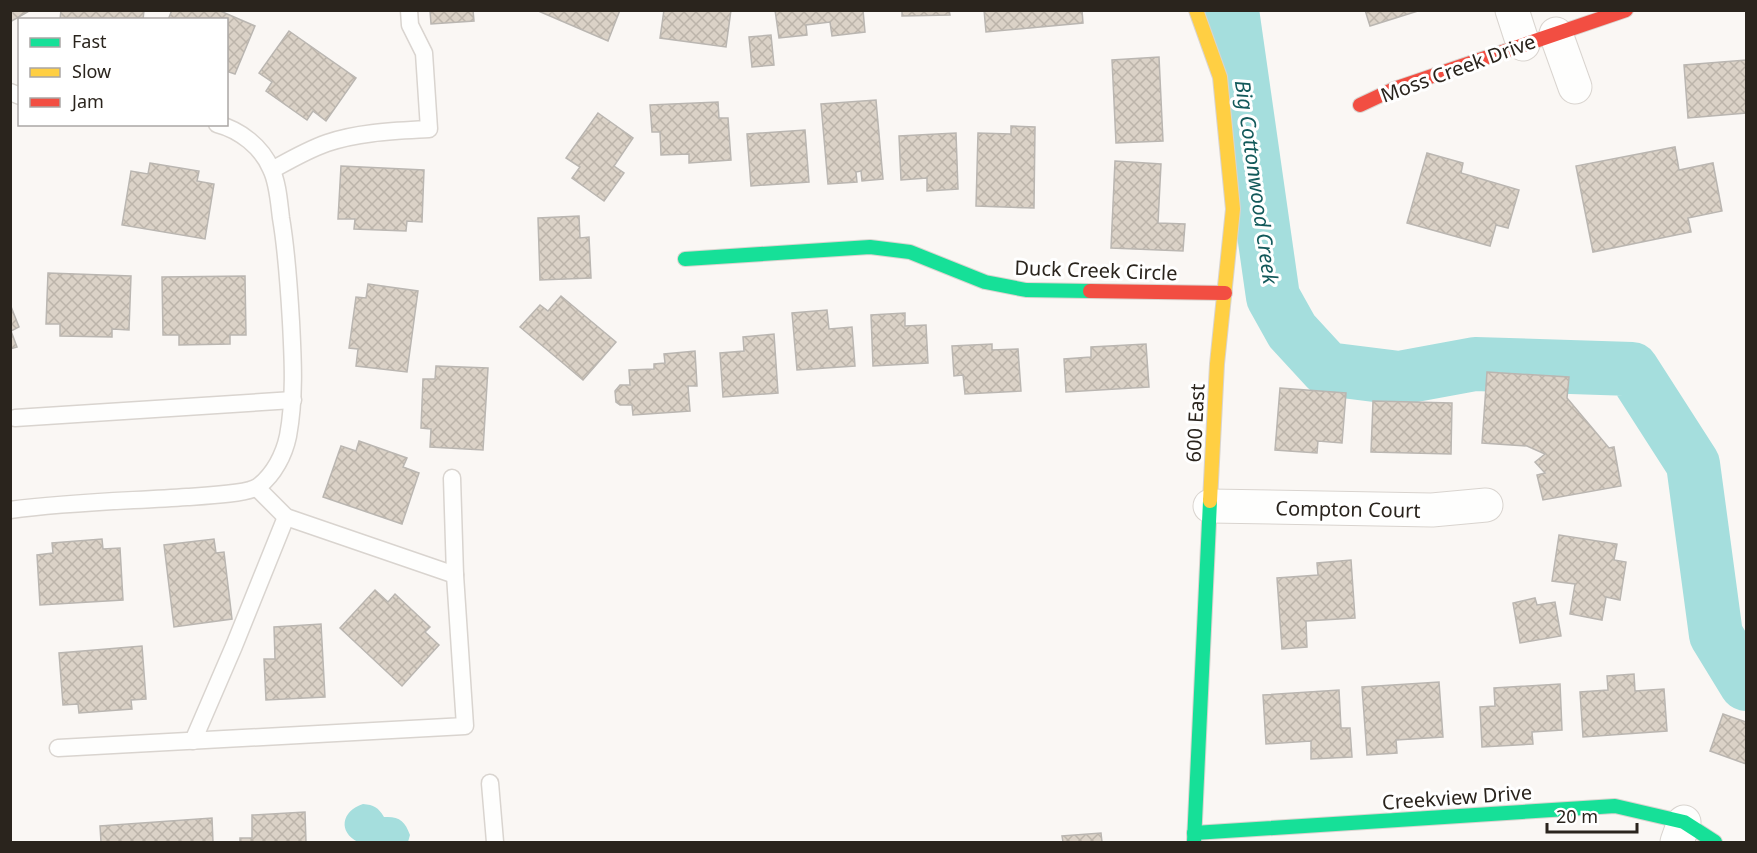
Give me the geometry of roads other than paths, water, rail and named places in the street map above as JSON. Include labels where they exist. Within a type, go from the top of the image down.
[{"type":"street","name":"600 East","points":[[1194,838],[1217,364],[1233,209],[1220,77],[1196,10]]},
{"type":"street","points":[[1512,10],[1524,44]]},
{"type":"street","name":"Moss Creek Drive","points":[[1360,105],[1394,89],[1626,10]]},
{"type":"street","name":"Moss Creek Drive","points":[[1556,33],[1575,87]]},
{"type":"street","name":"Duck Creek Circle","points":[[685,259],[870,247],[910,252],[985,282],[1026,290],[1225,293]]},
{"type":"street","name":"Compton Court","points":[[1210,506],[1432,510],[1486,506]]},
{"type":"street","name":"Creekview Drive","points":[[1194,838],[1615,806],[1680,832],[1715,843]]},
{"type":"lane","points":[[272,170],[328,142],[387,131],[429,129],[424,53],[410,25],[409,10]]},
{"type":"lane","points":[[10,510],[217,495],[257,488],[270,475],[279,460],[288,437],[292,400],[293,363],[285,245],[272,170],[260,152],[245,137],[224,126]]},
{"type":"lane","points":[[15,418],[292,400]]},
{"type":"lane","points":[[58,748],[465,726],[455,574],[452,478]]},
{"type":"lane","points":[[257,488],[286,517],[455,574]]},
{"type":"lane","points":[[193,741],[286,517]]},
{"type":"lane","points":[[490,783],[495,843]]},
{"type":"water","points":[[363,804],[375,807],[384,817],[401,820],[410,835],[408,842],[358,842],[352,838],[345,827],[346,816]]},
{"type":"waterway","name":"Big Cottonwood Creek","points":[[1232,10],[1273,297],[1292,331],[1327,369],[1399,378],[1475,364],[1632,369],[1693,464],[1716,635],[1746,684]]}]
